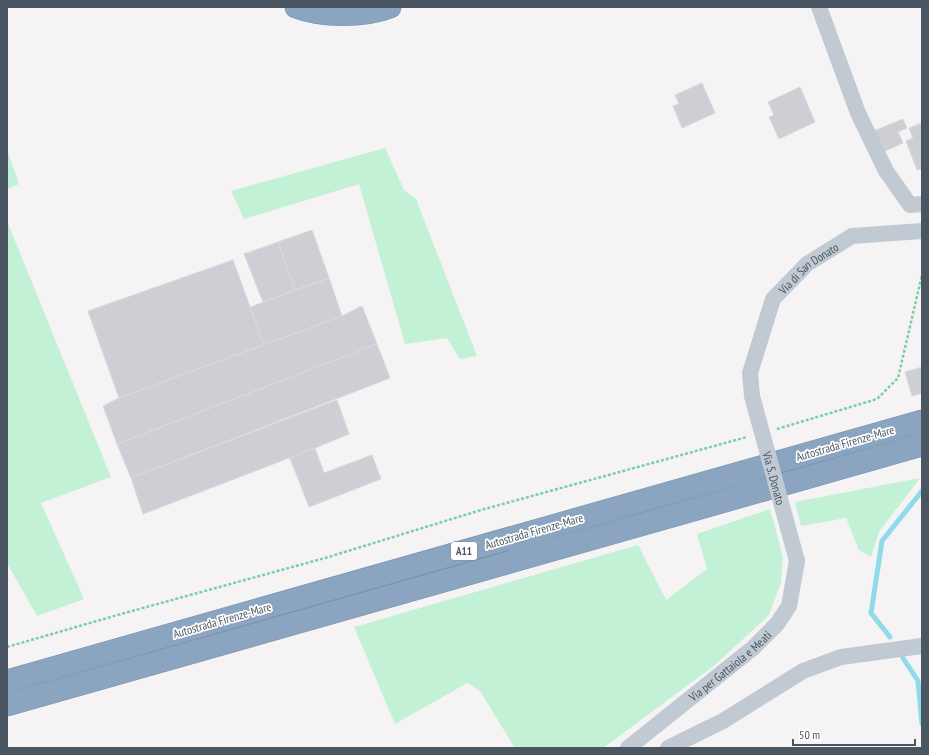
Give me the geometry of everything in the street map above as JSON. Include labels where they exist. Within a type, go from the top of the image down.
[{"type":"highway","points":[[296,7],[320,12],[343,14],[363,13],[390,7]]},
{"type":"highway","name":"Autostrada Firenze-Mare","points":[[7,681],[922,421]]},
{"type":"highway","name":"Autostrada Firenze-Mare","points":[[7,705],[922,445]]},
{"type":"street","points":[[820,7],[858,113],[886,171],[910,204],[922,204]]},
{"type":"street","name":"Via di San Donato","points":[[752,396],[750,373],[773,299],[807,264],[852,236],[922,231]]},
{"type":"street","name":"Via S. Donato","points":[[752,396],[797,560]]},
{"type":"street","name":"Via per Gattaiola e Meati","points":[[628,748],[753,648],[777,624],[789,606],[797,560]]},
{"type":"street","points":[[668,748],[723,721],[803,671],[841,657],[922,646]]},
{"type":"path","points":[[773,430],[878,399],[898,378],[922,275]]},
{"type":"path","points":[[7,647],[325,558],[481,510],[750,436]]},
{"type":"green space","points":[[385,148],[404,190],[416,199],[477,356],[460,359],[447,338],[405,344],[359,184],[244,219],[231,191]]},
{"type":"green space","points":[[7,149],[19,184],[7,189]]},
{"type":"green space","points":[[7,221],[111,477],[41,503],[84,599],[37,616],[7,563]]},
{"type":"green space","points":[[920,478],[879,532],[871,557],[859,550],[846,518],[801,526],[795,502]]},
{"type":"green space","points":[[770,509],[783,557],[781,582],[769,615],[715,665],[603,748],[515,748],[480,691],[467,683],[395,724],[354,627],[638,545],[666,600],[707,569],[697,534]]},
{"type":"building","points":[[702,83],[715,113],[682,128],[673,106],[679,104],[675,95]]},
{"type":"building","points":[[800,87],[815,122],[779,139],[769,117],[774,115],[768,102]]},
{"type":"building","points":[[903,119],[907,128],[898,132],[903,143],[883,152],[874,131]]},
{"type":"building","points":[[922,123],[922,169],[917,170],[906,141],[913,138],[909,128]]},
{"type":"building","points":[[312,230],[329,278],[295,290],[278,242]]},
{"type":"building","points":[[278,242],[295,290],[263,302],[244,254]]},
{"type":"building","points":[[233,260],[264,345],[119,398],[88,311]]},
{"type":"building","points":[[329,278],[342,316],[264,345],[250,307]]},
{"type":"building","points":[[362,306],[377,344],[117,444],[103,406],[119,398],[342,316]]},
{"type":"building","points":[[377,344],[390,378],[131,478],[117,444]]},
{"type":"building","points":[[922,367],[922,393],[912,396],[905,372]]},
{"type":"building","points":[[337,400],[349,434],[143,514],[131,478]]},
{"type":"building","points":[[315,448],[324,473],[372,455],[381,479],[309,507],[290,458]]},
{"type":"waterway","points":[[890,637],[871,613],[882,541],[922,491]]},
{"type":"waterway","points":[[903,658],[918,681],[922,724]]}]
